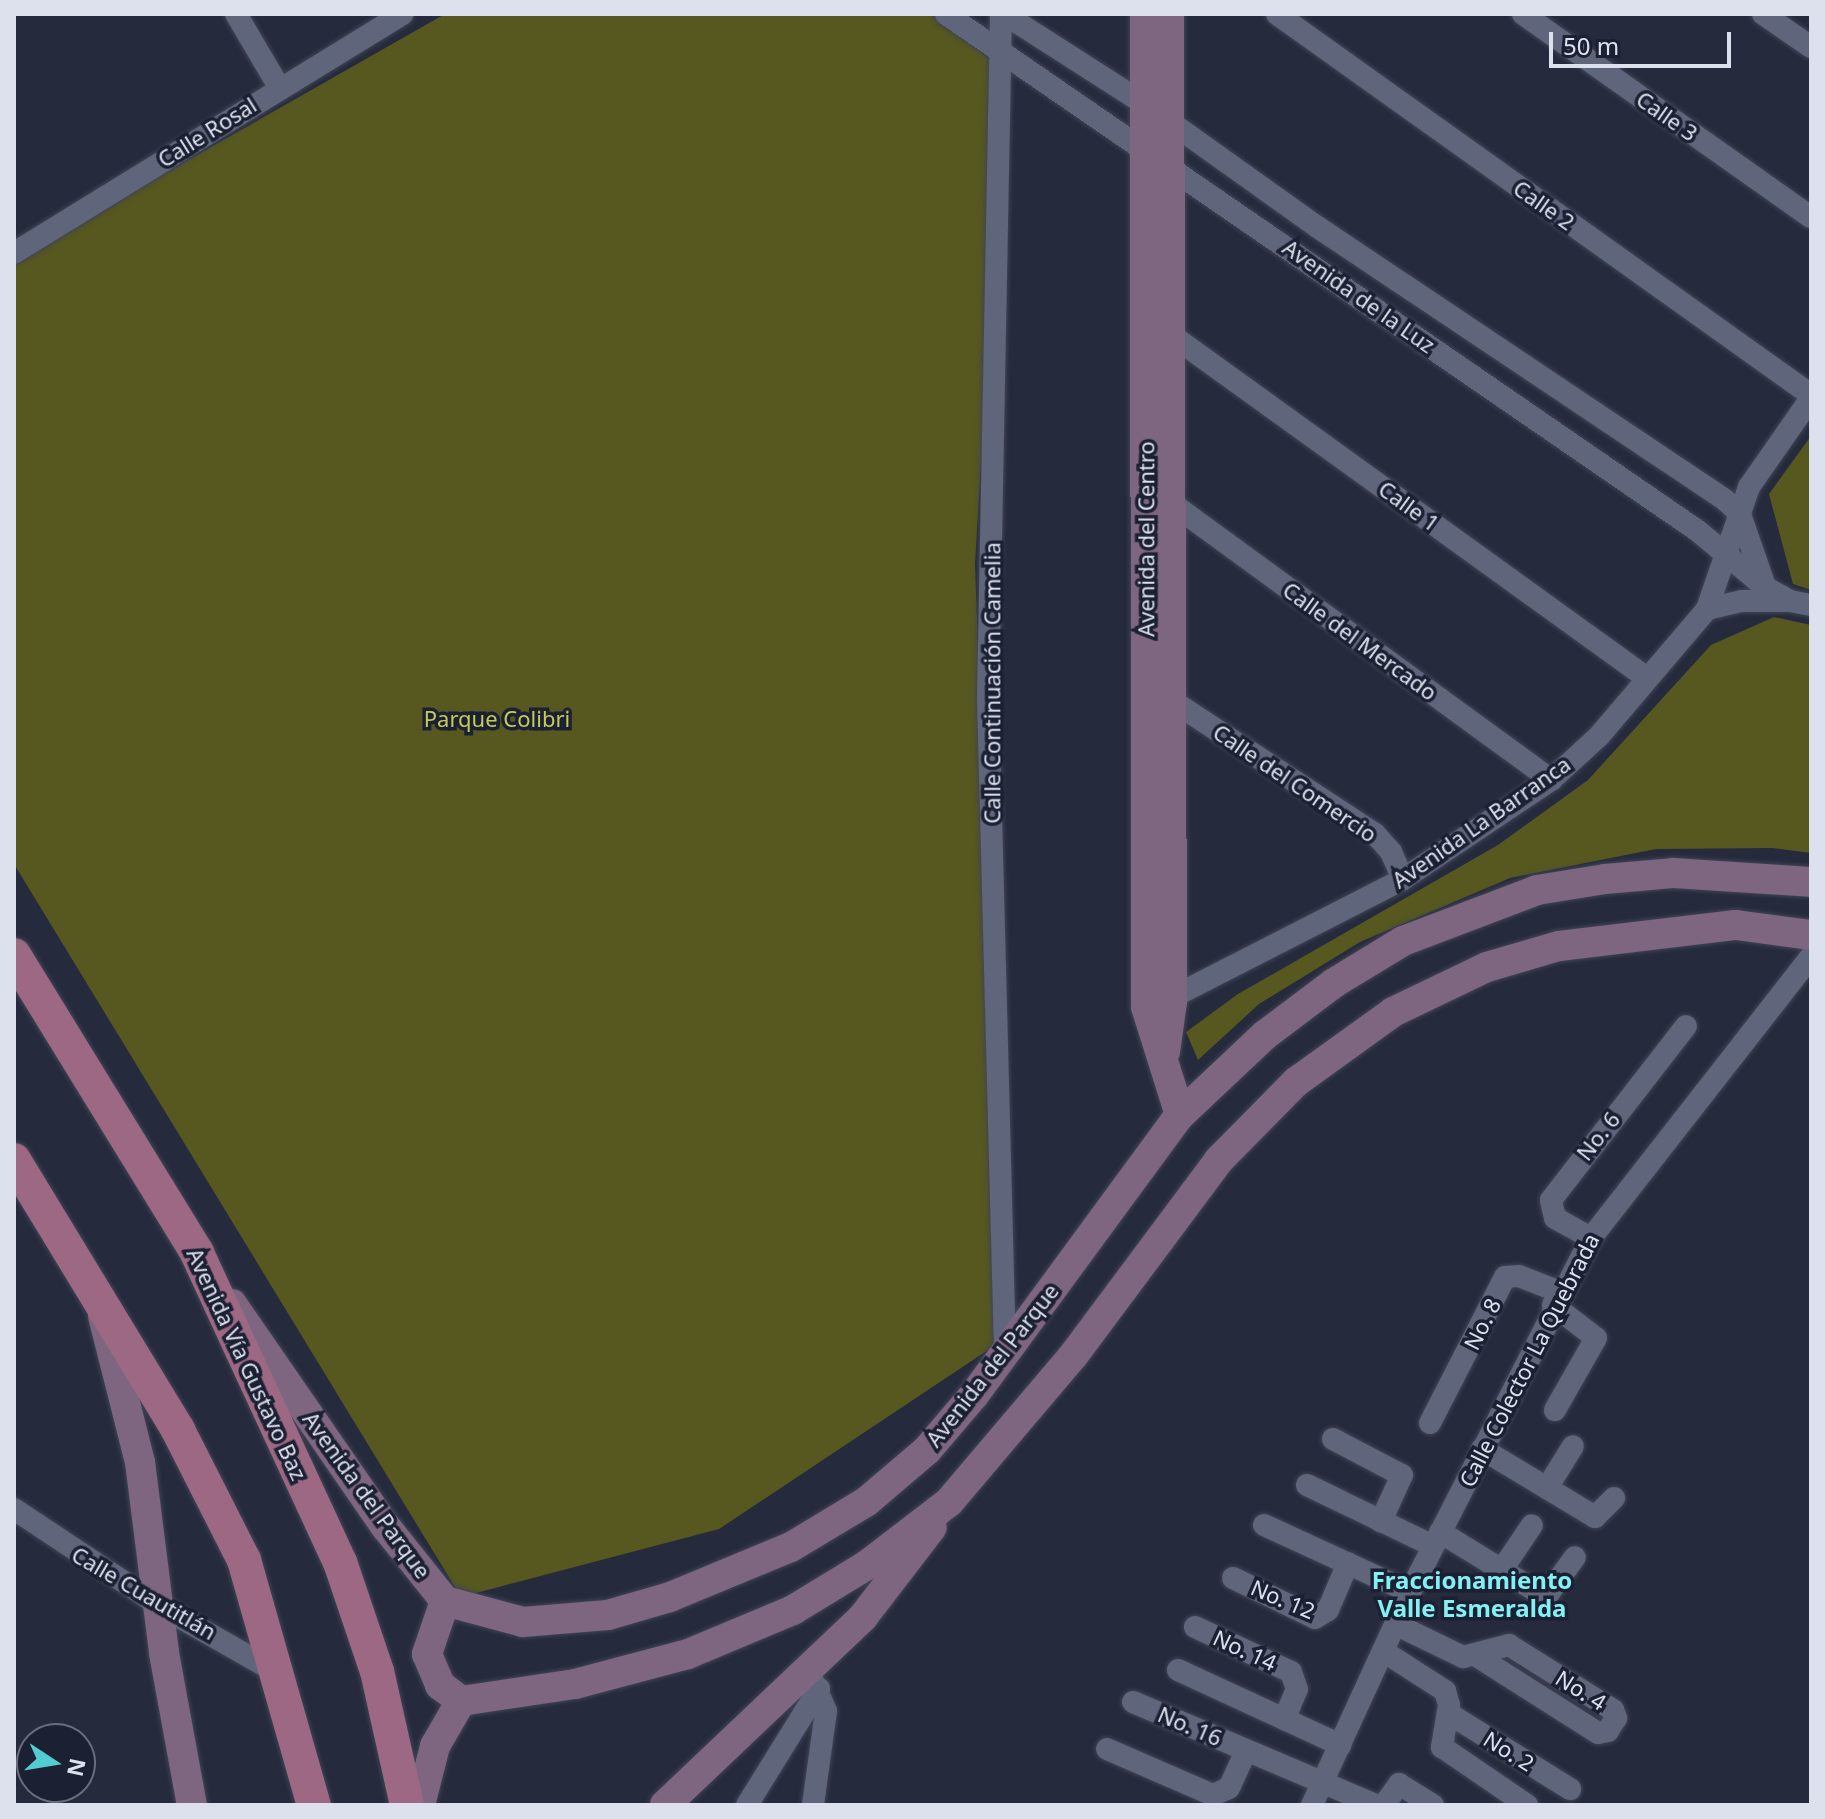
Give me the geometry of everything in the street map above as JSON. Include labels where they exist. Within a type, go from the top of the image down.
[{"type":"main road","name":"Avenida del Centro","points":[[1145,14],[1155,112],[1159,1004],[1164,1062],[1180,1115]]},
{"type":"main road","name":"Avenida del Centro","points":[[1155,112],[1169,14]]},
{"type":"main road","name":"Avenida del Centro","points":[[1155,155],[1170,334],[1171,700],[1159,1004]]},
{"type":"main road","name":"Avenida del Parque","points":[[197,1253],[386,1527],[445,1601],[523,1622],[608,1615],[670,1597],[791,1547],[866,1502],[927,1450],[1005,1353],[1180,1115],[1265,1035],[1334,983],[1403,941],[1472,911],[1537,890],[1646,875],[1740,875],[1811,882]]},
{"type":"main road","points":[[665,1805],[813,1678],[889,1588],[949,1502],[1073,1356],[1219,1160],[1296,1082],[1393,1012],[1487,967],[1559,946],[1736,925],[1811,935]]},
{"type":"main road","name":"Avenida Vía Gustavo Baz","points":[[14,955],[197,1253],[340,1562],[377,1671],[407,1805]]},
{"type":"main road","points":[[14,1160],[178,1430],[244,1560],[314,1805]]},
{"type":"main road","points":[[101,1307],[140,1462],[192,1805]]},
{"type":"main road","points":[[445,1601],[427,1654],[440,1685],[461,1701],[589,1681],[688,1654],[793,1610],[867,1565],[949,1502]]},
{"type":"main road","points":[[420,1805],[435,1746],[461,1701]]},
{"type":"street","points":[[236,14],[279,87]]},
{"type":"street","name":"Calle Rosal","points":[[14,253],[402,14]]},
{"type":"street","name":"Avenida de la Luz","points":[[946,14],[1155,155],[1726,554],[1765,587],[1801,603]]},
{"type":"street","name":"Avenida de la Luz","points":[[1002,14],[1155,112],[1740,514]]},
{"type":"street","name":"Calle Continuación Camelia","points":[[1002,14],[988,699],[1005,1353]]},
{"type":"street","name":"Calle 2","points":[[1277,14],[1811,396]]},
{"type":"street","name":"Calle 3","points":[[1523,14],[1811,217]]},
{"type":"street","points":[[1763,14],[1811,47]]},
{"type":"street","name":"Calle 1","points":[[1170,334],[1647,678]]},
{"type":"street","name":"Avenida La Barranca","points":[[1159,1004],[1403,879],[1551,780],[1599,736],[1707,609],[1759,468],[1811,396]]},
{"type":"street","name":"Calle del Mercado","points":[[1170,502],[1551,780]]},
{"type":"street","points":[[1740,514],[1765,587]]},
{"type":"street","points":[[1707,609],[1742,601],[1801,603]]},
{"type":"street","name":"Calle del Comercio","points":[[1171,700],[1375,834],[1391,852],[1403,879]]},
{"type":"street","name":"Calle Colector La Quebrada","points":[[1312,1805],[1436,1539],[1557,1298],[1591,1238],[1811,956]]},
{"type":"street","name":"No. 6","points":[[1591,1238],[1555,1218],[1551,1200],[1686,1026]]},
{"type":"street","name":"No. 8","points":[[1430,1423],[1505,1277],[1519,1276],[1557,1298]]},
{"type":"street","points":[[1555,1410],[1596,1338],[1557,1298]]},
{"type":"street","points":[[1333,1439],[1402,1475],[1381,1521]]},
{"type":"street","points":[[1547,1488],[1573,1446]]},
{"type":"street","points":[[1482,1449],[1595,1517],[1614,1498]]},
{"type":"street","points":[[1307,1485],[1381,1521],[1436,1539],[1546,1597],[1575,1557]]},
{"type":"street","name":"Calle Cuautitlán","points":[[14,1509],[160,1606],[278,1673]]},
{"type":"street","points":[[1264,1525],[1410,1592]]},
{"type":"street","points":[[1501,1571],[1532,1525]]},
{"type":"street","name":"No. 12","points":[[1233,1578],[1315,1618],[1328,1610],[1348,1563]]},
{"type":"street","name":"No. 4","points":[[1395,1624],[1450,1652],[1475,1655],[1598,1733],[1608,1731],[1616,1718],[1613,1710],[1509,1645],[1496,1644],[1475,1655]]},
{"type":"street","name":"No. 14","points":[[1195,1627],[1291,1672],[1297,1689],[1284,1719]]},
{"type":"street","name":"No. 2","points":[[1383,1651],[1445,1691],[1448,1713],[1442,1747],[1527,1805]]},
{"type":"street","points":[[1178,1670],[1340,1745]]},
{"type":"street","points":[[747,1805],[813,1678]]},
{"type":"street","points":[[813,1678],[827,1723],[813,1805]]},
{"type":"street","name":"No. 16","points":[[1133,1702],[1376,1805]]},
{"type":"street","name":"No. 2","points":[[1448,1713],[1570,1789]]},
{"type":"street","name":"No. 16","points":[[1107,1749],[1213,1795],[1229,1788],[1246,1751]]},
{"type":"street","points":[[1384,1805],[1399,1784],[1433,1805]]},
{"type":"green space","name":"Parque Colibri","points":[[445,14],[933,14],[1004,70],[975,564],[1003,1340],[719,1529],[461,1597],[14,864],[14,259]]},
{"type":"green space","points":[[1811,436],[1811,590],[1793,584],[1769,494]]},
{"type":"green space","points":[[1774,617],[1811,625],[1811,853],[1772,848],[1656,849],[1510,878],[1360,942],[1259,1004],[1198,1060],[1186,1032],[1238,994],[1498,845],[1588,780],[1711,645]]},
{"type":"district","name":"Fraccionamiento Valle Esmeralda","points":[[1472,1594]]}]
